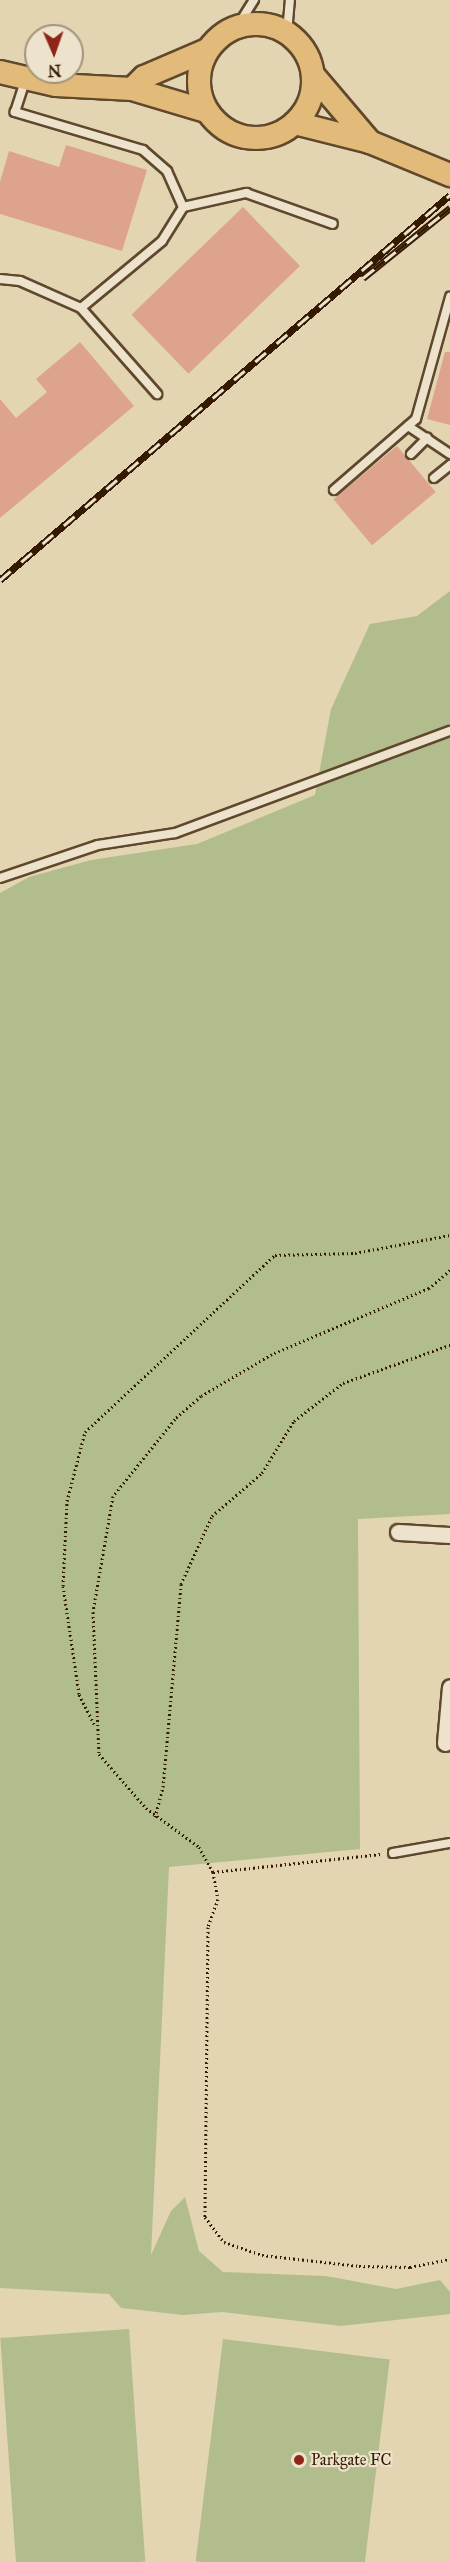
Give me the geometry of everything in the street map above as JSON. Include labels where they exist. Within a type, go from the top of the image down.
[{"type":"main road","points":[[132,89],[144,77],[207,50],[237,27],[262,24],[286,33],[304,51],[313,75],[370,142]]},
{"type":"main road","points":[[206,111],[199,74],[207,50]]},
{"type":"main road","points":[[0,72],[24,80]]},
{"type":"main road","points":[[73,84],[132,89],[206,111],[225,129],[249,138],[274,135],[295,123],[310,100],[313,75]]},
{"type":"main road","points":[[295,123],[370,142],[450,175]]},
{"type":"street","points":[[398,1532],[450,1535]]},
{"type":"street","points":[[445,1743],[450,1687]]},
{"type":"lane","points":[[237,27],[254,0]]},
{"type":"lane","points":[[286,33],[290,0]]},
{"type":"lane","points":[[24,83],[15,112],[143,150],[167,171],[183,207]]},
{"type":"lane","points":[[81,308],[162,241],[183,207],[246,193],[333,224]]},
{"type":"lane","points":[[0,279],[20,281],[81,308],[157,394]]},
{"type":"lane","points":[[334,490],[417,419],[450,297]]},
{"type":"lane","points":[[408,426],[450,454]]},
{"type":"lane","points":[[411,454],[426,438]]},
{"type":"lane","points":[[434,478],[450,465]]},
{"type":"lane","points":[[0,878],[98,845],[175,833],[450,731]]},
{"type":"lane","points":[[393,1853],[450,1844]]},
{"type":"path","points":[[450,1235],[355,1253],[275,1255],[85,1432],[67,1501],[63,1586],[79,1694],[94,1726],[99,1754],[155,1816],[199,1847],[213,1872],[218,1899],[208,1927],[205,2217],[224,2242],[262,2255],[359,2266],[410,2267],[450,2259]]},
{"type":"path","points":[[94,1726],[99,1703],[93,1612],[112,1496],[129,1470],[201,1395],[272,1354],[429,1288],[450,1270]]},
{"type":"path","points":[[155,1816],[163,1787],[181,1584],[212,1516],[262,1473],[294,1421],[343,1383],[450,1345]]},
{"type":"path","points":[[213,1872],[393,1853]]},
{"type":"green space","points":[[450,591],[450,1514],[358,1519],[360,1849],[169,1867],[151,2255],[171,2211],[185,2197],[199,2251],[223,2272],[326,2276],[396,2289],[440,2280],[450,2292],[450,2314],[341,2326],[222,2312],[183,2315],[121,2308],[109,2294],[0,2288],[0,893],[29,877],[91,860],[197,844],[315,795],[331,709],[370,624],[417,616]]},
{"type":"green space","points":[[129,2329],[145,2561],[16,2562],[0,2338]]},
{"type":"green space","name":"Parkgate FC","points":[[223,2339],[390,2359],[365,2562],[196,2561]]},
{"type":"building","points":[[66,145],[147,170],[122,251],[0,214],[0,182],[9,151],[59,167]]},
{"type":"building","points":[[243,207],[300,266],[188,374],[132,315]]},
{"type":"building","points":[[80,342],[134,406],[0,518],[0,399],[16,418],[47,392],[36,379]]},
{"type":"building","points":[[445,352],[450,352],[450,425],[427,419]]},
{"type":"building","points":[[397,446],[436,492],[372,545],[333,499]]},
{"type":"railway","points":[[0,580],[450,195]]},
{"type":"railway","points":[[363,278],[450,208]]},
{"type":"place","name":"Parkgate FC","points":[[299,2460]]}]
